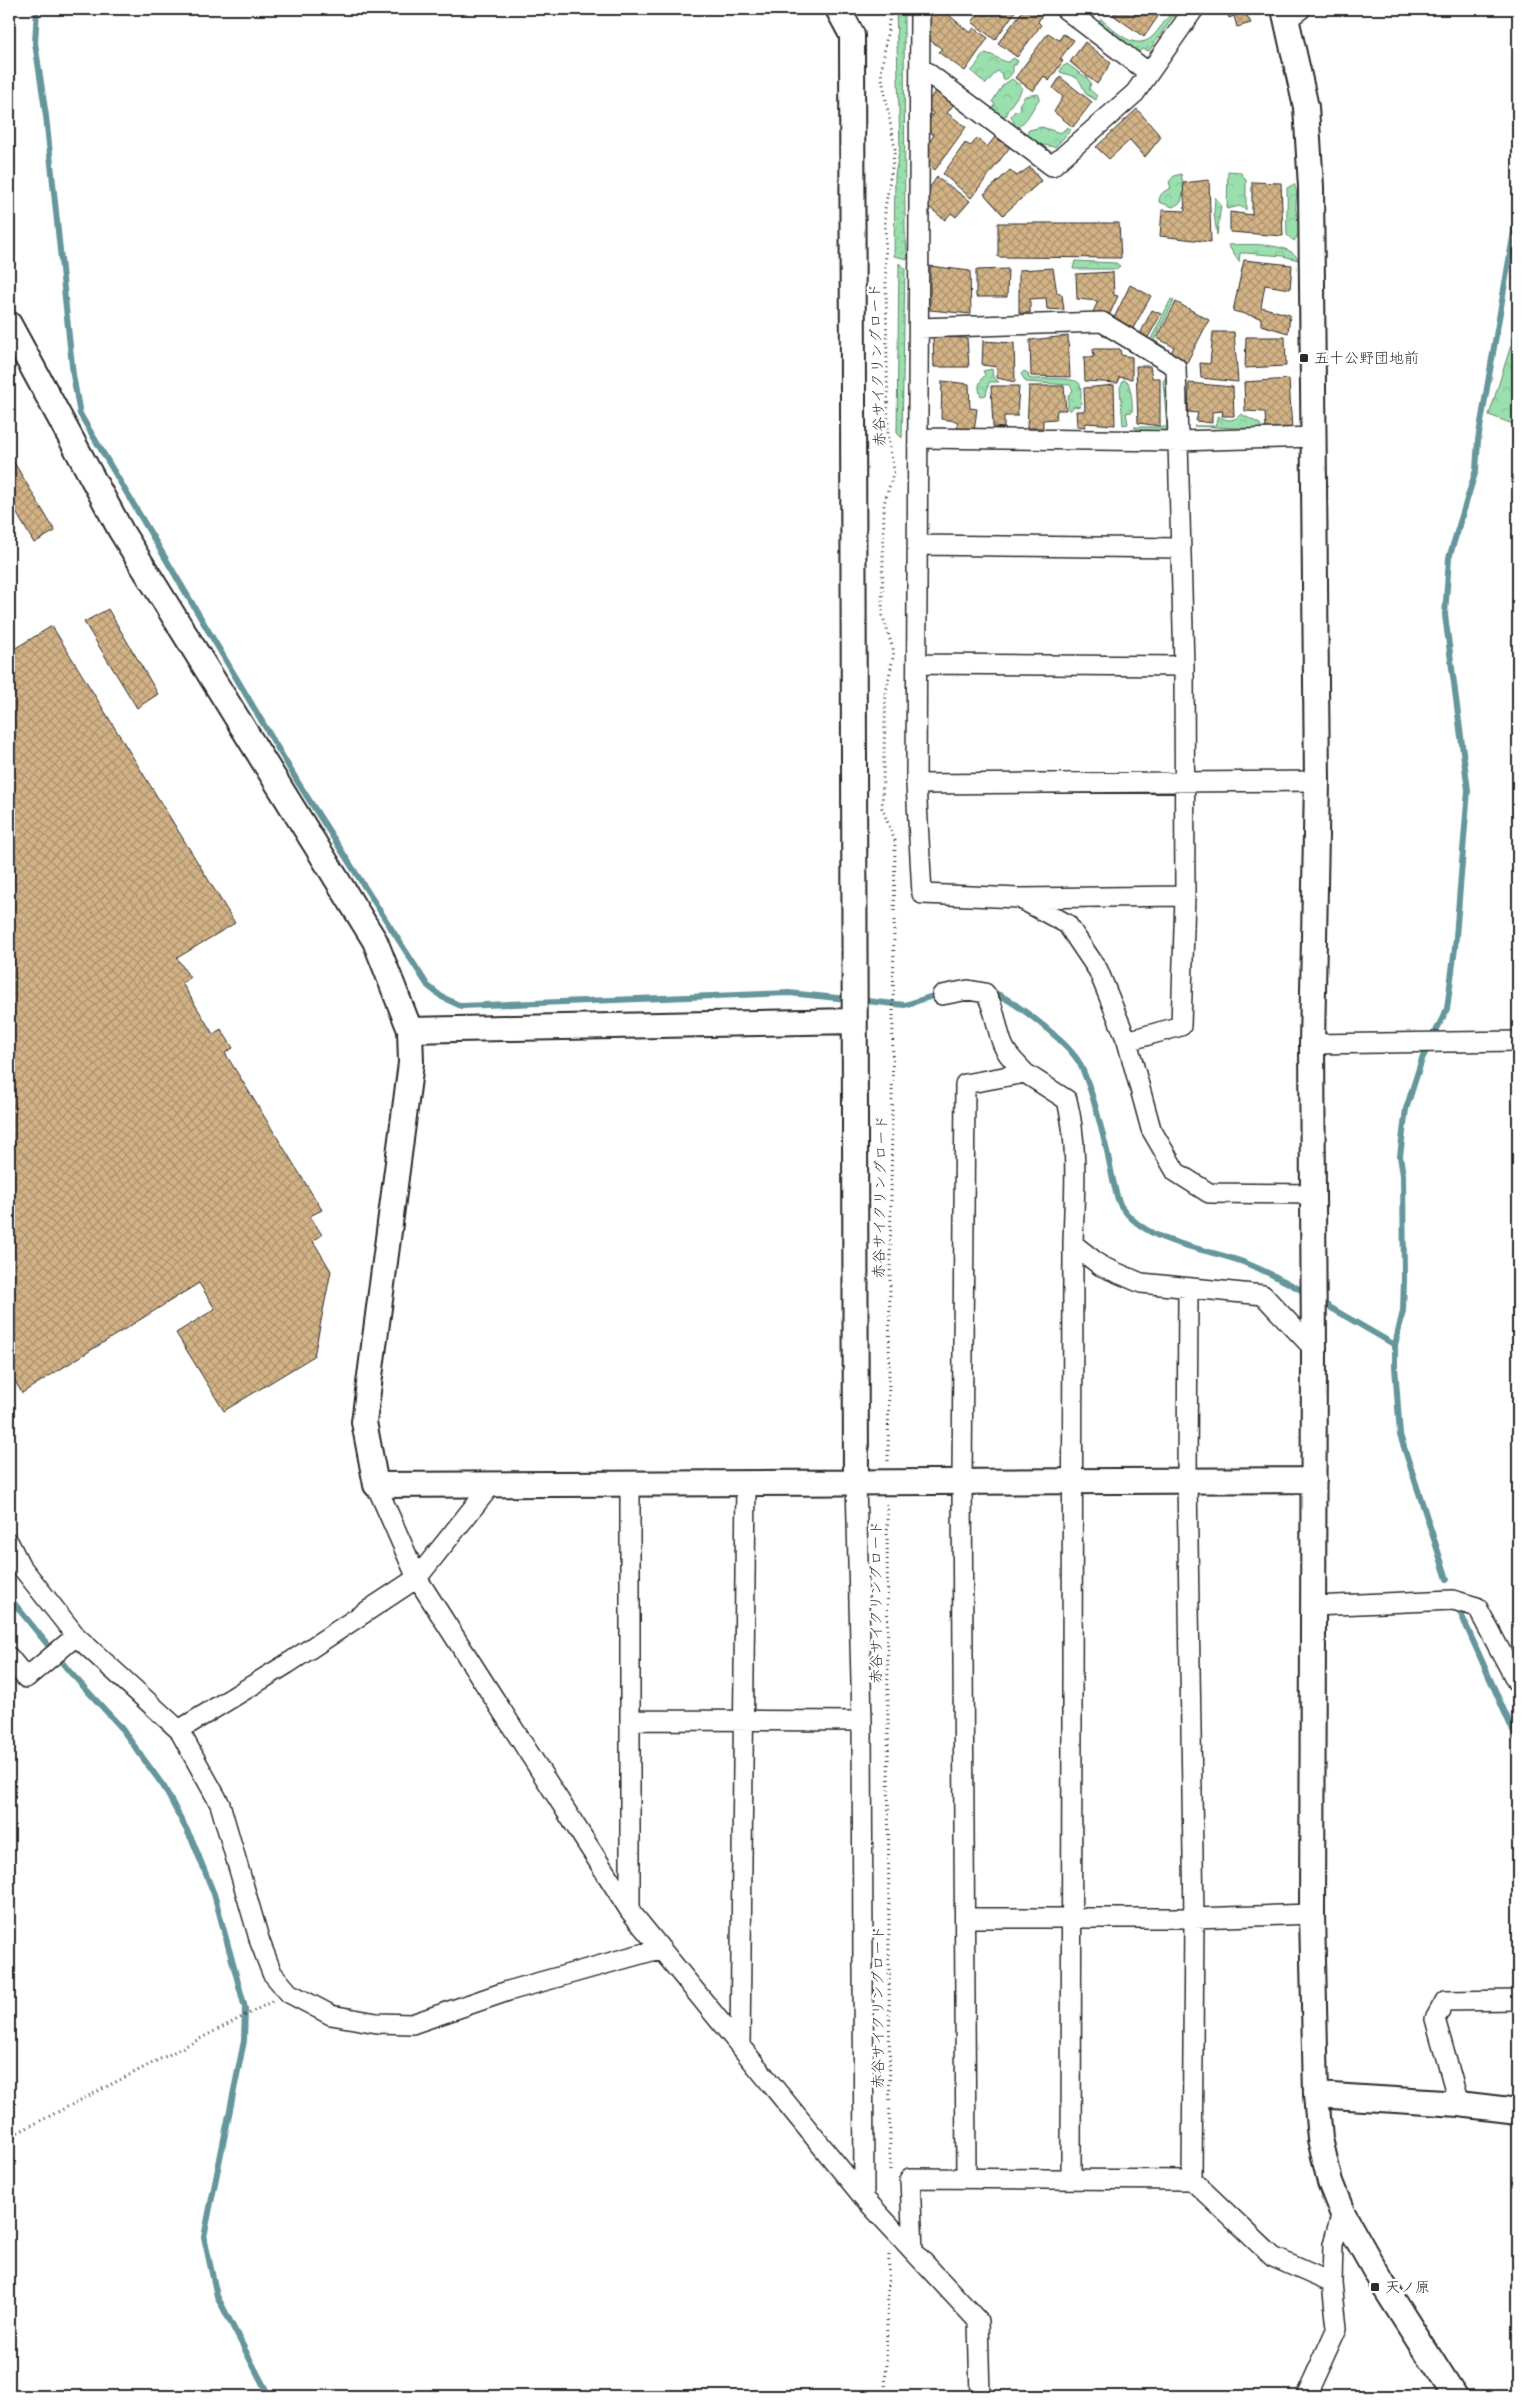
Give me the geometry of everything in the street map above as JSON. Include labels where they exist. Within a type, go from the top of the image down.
[{"type":"street","points":[[838,9],[852,35],[856,1482],[862,1721],[864,2198]]},
{"type":"street","points":[[920,9],[916,784],[922,894],[1020,898],[1185,896]]},
{"type":"street","points":[[1065,9],[1149,73]]},
{"type":"street","points":[[920,67],[1052,166],[1135,93],[1194,9]]},
{"type":"street","points":[[1291,12],[1306,107],[1311,187],[1318,781],[1312,1044],[1314,1194],[1312,1914],[1316,2094],[1320,2139],[1330,2182],[1342,2212],[1382,2283],[1454,2396]]},
{"type":"street","points":[[919,328],[1102,322],[1176,367],[1184,666],[1182,781],[1185,896],[1181,1026],[1127,1041]]},
{"type":"street","points":[[9,324],[122,531],[375,941],[410,1030],[411,1064],[364,1422],[376,1485],[417,1578],[630,1911],[659,1949],[864,2198],[978,2322],[980,2396]]},
{"type":"street","points":[[918,438],[1179,441],[1314,437]]},
{"type":"street","points":[[918,545],[1180,548]]},
{"type":"street","points":[[917,664],[1184,666]]},
{"type":"street","points":[[916,784],[1318,781]]},
{"type":"street","points":[[1020,898],[1067,924],[1098,970],[1127,1041],[1151,1129],[1176,1172],[1209,1193],[1314,1194]]},
{"type":"street","points":[[942,995],[968,990],[985,994],[991,1002],[996,1028],[1004,1048],[1025,1073],[1067,1100],[1074,1128],[1076,1158],[1073,1244],[1071,1481],[1071,2178]]},
{"type":"street","points":[[410,1030],[854,1021]]},
{"type":"street","points":[[1312,1044],[1518,1041]]},
{"type":"street","points":[[966,2177],[962,1482],[965,1084],[1025,1073]]},
{"type":"street","points":[[1073,1244],[1100,1266],[1141,1283],[1262,1295],[1314,1349]]},
{"type":"street","points":[[1188,1288],[1187,1480],[1194,1918],[1192,2180]]},
{"type":"street","points":[[376,1485],[1314,1480]]},
{"type":"street","points":[[740,2047],[746,1483]]},
{"type":"street","points":[[179,1730],[287,1664],[417,1578],[492,1484]]},
{"type":"street","points":[[630,1484],[630,1911]]},
{"type":"street","points":[[9,1543],[20,1565],[76,1636],[179,1730],[220,1804],[260,1942],[272,1973],[289,1993],[331,2015],[377,2023],[412,2024],[508,1991],[659,1949]]},
{"type":"street","points":[[1313,1606],[1453,1600],[1477,1607],[1518,1684]]},
{"type":"street","points":[[9,1657],[26,1678],[76,1636]]},
{"type":"street","points":[[630,1720],[862,1721]]},
{"type":"street","points":[[966,1918],[1194,1918],[1312,1914]]},
{"type":"street","points":[[1460,2104],[1435,2019],[1445,2001],[1518,2000]]},
{"type":"street","points":[[1316,2094],[1460,2104],[1518,2111]]},
{"type":"street","points":[[913,2251],[910,2178],[1192,2180],[1273,2257],[1332,2283]]},
{"type":"street","points":[[1306,2396],[1337,2328],[1332,2283],[1333,2244],[1342,2212]]},
{"type":"path","name":"赤谷サイクリングロード","points":[[890,9],[881,73],[895,148],[885,210],[888,438],[894,471],[884,504],[882,614],[894,652],[886,692],[882,808],[895,840],[887,1482],[890,2176]]},
{"type":"path","points":[[9,2137],[289,1993]]},
{"type":"path","points":[[885,2396],[890,2226]]},
{"type":"green space","points":[[896,9],[904,9],[905,231],[908,259],[894,256],[895,175],[900,147]]},
{"type":"green space","points":[[1172,12],[1175,14],[1149,51],[1143,49],[1135,53],[1098,26],[1101,19],[1131,41],[1145,41],[1155,34]]},
{"type":"green space","points":[[985,53],[1006,62],[1013,58],[1018,61],[1016,65],[1013,65],[1013,72],[1007,79],[1003,79],[1001,73],[997,71],[986,84],[971,71]]},
{"type":"green space","points":[[1067,64],[1087,78],[1091,83],[1089,89],[1097,96],[1096,100],[1086,94],[1077,78],[1060,72],[1062,67]]},
{"type":"green space","points":[[1012,79],[1023,88],[1007,111],[1007,115],[1001,117],[992,109],[995,104],[992,102],[1003,85]]},
{"type":"green space","points":[[1038,94],[1040,98],[1030,114],[1016,128],[1011,116],[1015,111],[1021,110],[1019,105],[1025,96]]},
{"type":"green space","points":[[1042,127],[1060,133],[1068,127],[1071,130],[1055,147],[1037,144],[1025,136],[1029,130]]},
{"type":"green space","points":[[1228,171],[1240,172],[1246,180],[1246,210],[1240,206],[1227,209]]},
{"type":"green space","points":[[1181,174],[1184,188],[1181,202],[1173,207],[1159,202],[1162,193],[1171,188],[1169,182],[1174,176]]},
{"type":"green space","points":[[1294,184],[1296,211],[1300,229],[1294,241],[1287,235],[1287,188]]},
{"type":"green space","points":[[1215,197],[1221,205],[1217,235],[1214,213]]},
{"type":"green space","points":[[1228,245],[1267,245],[1278,247],[1294,254],[1298,260],[1283,256],[1240,253],[1239,262]]},
{"type":"green space","points":[[1075,261],[1116,263],[1120,266],[1116,269],[1073,269]]},
{"type":"green space","points":[[899,263],[905,268],[902,438],[897,433]]},
{"type":"green space","points":[[1171,299],[1174,301],[1154,340],[1169,350],[1167,354],[1149,343]]},
{"type":"green space","points":[[1518,323],[1518,426],[1489,415]]},
{"type":"green space","points":[[992,369],[993,377],[999,382],[989,382],[986,395],[981,396],[979,387],[985,375],[983,371]]},
{"type":"green space","points":[[1024,371],[1032,379],[1076,381],[1080,385],[1081,391],[1080,407],[1074,406],[1070,411],[1068,409],[1068,396],[1073,390],[1070,385],[1026,382],[1021,374]]},
{"type":"green space","points":[[1168,375],[1170,431],[1167,433],[1138,430],[1134,427],[1167,427],[1163,381]]},
{"type":"green space","points":[[1123,380],[1128,382],[1132,397],[1132,412],[1126,413],[1128,424],[1123,425],[1120,388]]},
{"type":"green space","points":[[1241,414],[1260,424],[1261,429],[1194,426],[1215,426],[1218,416],[1230,420]]},
{"type":"building","points":[[925,9],[942,9],[970,33],[974,28],[988,38],[965,71],[938,52],[942,49],[926,37]]},
{"type":"building","points":[[958,9],[972,9],[967,15]]},
{"type":"building","points":[[982,9],[1017,9],[995,40],[972,22]]},
{"type":"building","points":[[1024,9],[1038,9],[1043,13],[1038,22],[1041,25],[1017,57],[998,43]]},
{"type":"building","points":[[1118,9],[1163,9],[1144,37],[1113,15]]},
{"type":"building","points":[[1225,9],[1247,9],[1244,10],[1251,23],[1237,27],[1234,16],[1229,18]]},
{"type":"building","points":[[1048,33],[1059,40],[1063,34],[1074,40],[1060,59],[1063,61],[1049,81],[1044,76],[1033,91],[1015,78]]},
{"type":"building","points":[[1085,42],[1111,63],[1097,84],[1070,62]]},
{"type":"building","points":[[1060,77],[1092,102],[1073,127],[1054,112],[1063,97],[1053,88]]},
{"type":"building","points":[[936,90],[954,104],[947,113],[966,127],[935,170],[925,162],[926,148],[934,135],[924,128],[933,113],[925,106]]},
{"type":"building","points":[[1137,109],[1161,137],[1145,157],[1130,140],[1109,159],[1096,147]]},
{"type":"building","points":[[995,137],[1010,147],[971,198],[943,174],[965,143],[971,146],[977,138],[987,147]]},
{"type":"building","points":[[1030,167],[1041,181],[1003,215],[984,194],[1010,170],[1017,176]]},
{"type":"building","points":[[937,177],[970,201],[956,217],[951,213],[945,220],[925,204],[926,193]]},
{"type":"building","points":[[1209,180],[1211,242],[1160,236],[1162,210],[1185,211],[1183,183]]},
{"type":"building","points":[[1252,182],[1281,183],[1283,236],[1230,232],[1230,212],[1252,215]]},
{"type":"building","points":[[998,223],[1119,223],[1121,258],[998,257]]},
{"type":"building","points":[[1244,260],[1292,265],[1290,289],[1265,285],[1261,307],[1290,315],[1288,333],[1261,325],[1261,318],[1233,311]]},
{"type":"building","points":[[930,266],[970,271],[971,314],[930,310]]},
{"type":"building","points":[[1053,268],[1057,293],[1062,295],[1064,310],[1047,309],[1046,298],[1030,299],[1030,313],[1019,313],[1019,270]]},
{"type":"building","points":[[1008,269],[1007,297],[976,297],[976,270]]},
{"type":"building","points":[[1113,272],[1114,295],[1118,296],[1107,320],[1093,312],[1098,301],[1077,299],[1076,274]]},
{"type":"building","points":[[1130,285],[1151,296],[1132,330],[1113,320]]},
{"type":"building","points":[[1176,302],[1209,320],[1186,364],[1171,353],[1174,347],[1157,338]]},
{"type":"building","points":[[1152,310],[1161,314],[1145,343],[1138,338]]},
{"type":"building","points":[[1213,332],[1234,332],[1238,382],[1201,378],[1200,363],[1210,364]]},
{"type":"building","points":[[1068,336],[1070,377],[1031,376],[1030,340]]},
{"type":"building","points":[[933,337],[967,338],[969,367],[934,367]]},
{"type":"building","points":[[1246,337],[1285,337],[1286,366],[1245,368]]},
{"type":"building","points":[[983,341],[1014,343],[1015,382],[997,378],[997,367],[982,365]]},
{"type":"building","points":[[1093,349],[1120,349],[1121,355],[1132,357],[1132,379],[1119,377],[1118,383],[1085,381],[1084,357],[1094,357]]},
{"type":"building","points":[[1136,366],[1150,366],[1152,378],[1160,378],[1160,426],[1138,423]]},
{"type":"building","points":[[1289,379],[1292,430],[1266,430],[1265,412],[1245,411],[1244,382]]},
{"type":"building","points":[[942,381],[969,384],[970,408],[977,409],[974,432],[958,430],[957,421],[941,419]]},
{"type":"building","points":[[1189,383],[1233,387],[1234,416],[1222,416],[1223,411],[1212,412],[1212,423],[1196,421],[1198,413],[1188,412]]},
{"type":"building","points":[[1114,385],[1115,425],[1086,423],[1085,427],[1077,426],[1076,411],[1085,411],[1084,388]]},
{"type":"building","points":[[991,386],[1019,386],[1017,416],[1004,416],[1004,428],[993,427]]},
{"type":"building","points":[[1029,386],[1064,386],[1066,410],[1057,410],[1056,419],[1043,420],[1043,428],[1027,428]]},
{"type":"building","points":[[9,454],[55,531],[34,543],[9,500]]},
{"type":"building","points":[[108,609],[158,694],[137,708],[84,622]]},
{"type":"building","points":[[52,626],[235,923],[177,958],[190,978],[182,983],[213,1034],[221,1029],[233,1048],[225,1053],[322,1210],[310,1216],[322,1235],[313,1241],[331,1271],[314,1356],[224,1411],[176,1333],[215,1309],[199,1283],[22,1393],[9,1371],[9,652]]},
{"type":"waterway","points":[[37,9],[35,43],[46,116],[73,375],[80,414],[299,784],[428,986],[442,997],[461,1006],[789,993],[905,1005],[939,994]]},
{"type":"waterway","points":[[1447,1579],[1400,1435],[1395,1366],[1395,1345],[1403,1311],[1404,1279],[1403,1175],[1400,1156],[1406,1109],[1422,1059],[1447,1009],[1455,948],[1468,790],[1445,615],[1449,558],[1476,470],[1478,440],[1518,208]]},
{"type":"waterway","points":[[989,991],[1011,1002],[1039,1022],[1074,1055],[1080,1064],[1095,1105],[1119,1201],[1132,1219],[1161,1237],[1243,1262],[1308,1294]]},
{"type":"waterway","points":[[1319,1301],[1395,1345]]},
{"type":"waterway","points":[[9,1597],[69,1671],[119,1725],[164,1787],[193,1842],[214,1894],[245,2008],[244,2041],[204,2237],[217,2296],[269,2396]]},
{"type":"waterway","points":[[1457,1605],[1518,1742]]},
{"type":"place","name":"五十公野団地前","points":[[1304,358]]},
{"type":"place","name":"天ノ原","points":[[1375,2287]]}]
